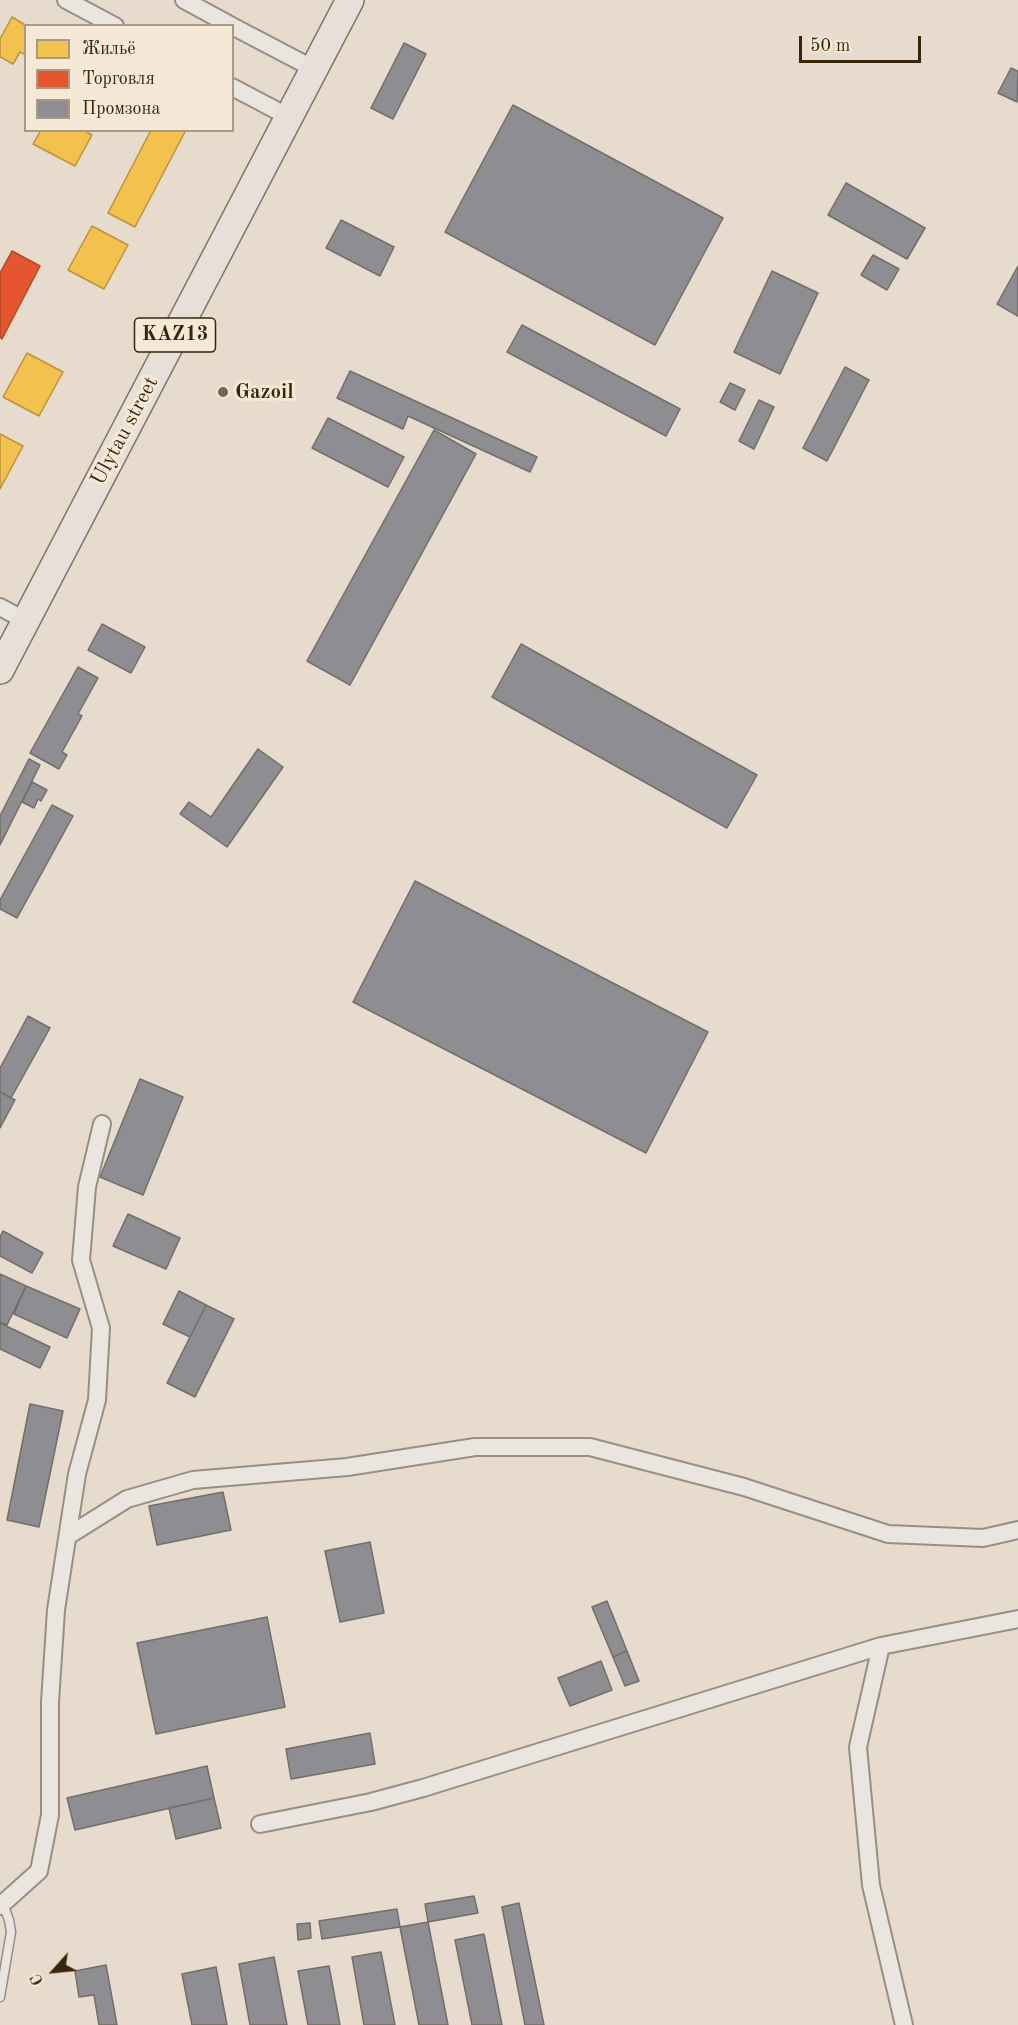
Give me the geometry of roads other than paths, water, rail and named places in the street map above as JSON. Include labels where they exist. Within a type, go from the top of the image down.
[{"type":"main road","name":"Ulytau street","points":[[0,670],[350,0]]},
{"type":"street","points":[[66,0],[111,24]]},
{"type":"street","points":[[184,0],[228,24]]},
{"type":"street","points":[[234,27],[314,69]]},
{"type":"street","points":[[234,88],[289,117]]},
{"type":"street","points":[[0,607],[26,621]]},
{"type":"street","points":[[1,1905],[39,1871],[50,1815],[50,1702],[56,1610],[77,1474],[97,1401],[101,1328],[81,1260],[87,1187],[102,1124]]},
{"type":"street","points":[[68,1536],[127,1499],[193,1480],[347,1467],[475,1447],[590,1447],[744,1487],[888,1534],[983,1538],[1018,1530]]},
{"type":"street","points":[[260,1824],[371,1802],[423,1788],[880,1646],[1018,1619]]},
{"type":"street","points":[[880,1646],[858,1747],[871,1885],[904,2025]]},
{"type":"lane","points":[[0,1996],[11,1932],[9,1920],[1,1905]]},
{"type":"place","name":"Gazoil","points":[[223,392]]}]
